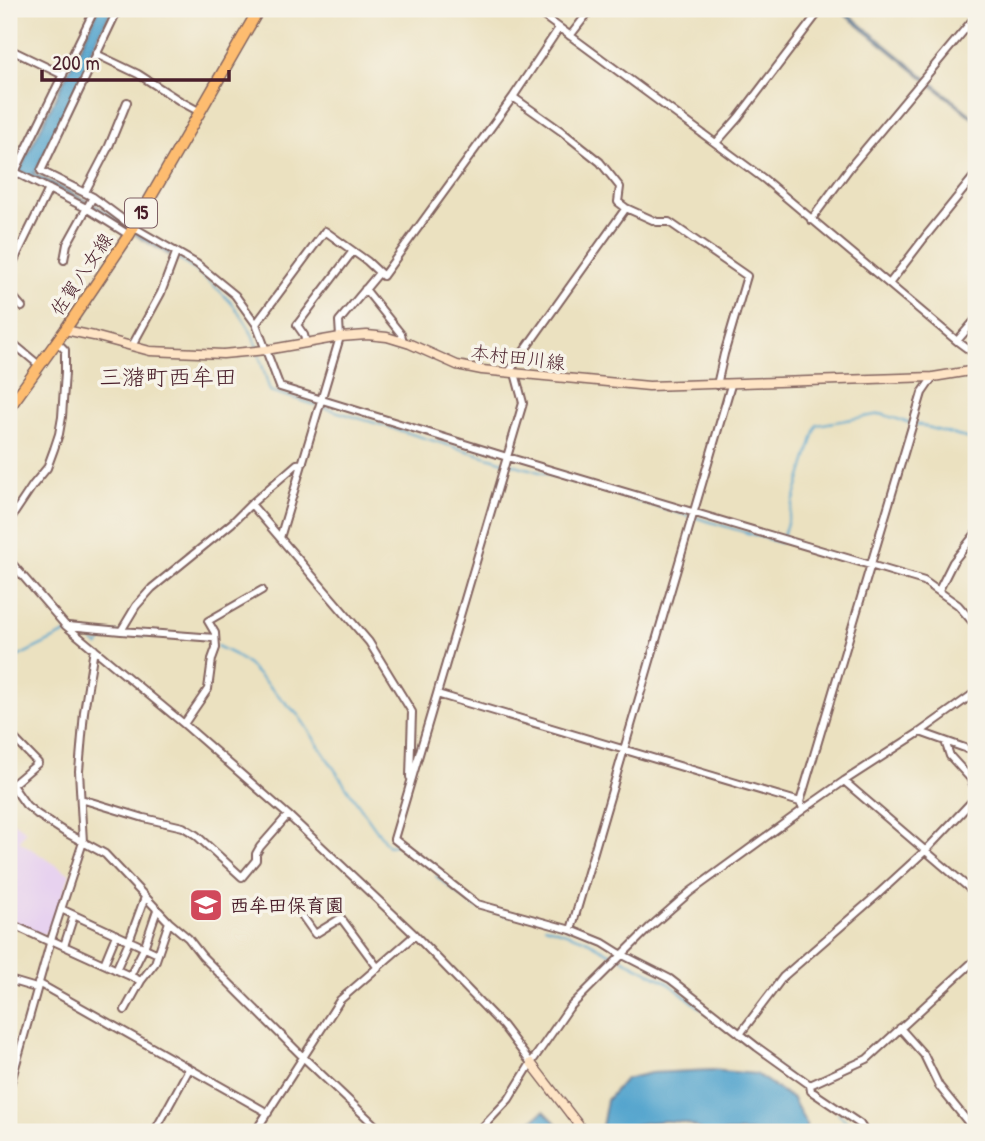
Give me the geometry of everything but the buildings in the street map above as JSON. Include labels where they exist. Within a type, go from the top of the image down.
[{"type":"main road","name":"佐賀八女線","points":[[9,408],[131,231],[259,9]]},
{"type":"main road","name":"本村田川線","points":[[65,330],[94,335],[150,351],[223,355],[368,335],[387,337],[457,365],[482,370],[649,386],[933,377],[976,370]]},
{"type":"main road","points":[[531,1063],[584,1132]]},
{"type":"street","points":[[95,9],[12,171],[197,264],[235,295],[256,324],[280,387],[924,581],[958,604],[976,626]]},
{"type":"street","points":[[118,9],[41,171],[93,197],[131,231]]},
{"type":"street","points":[[534,9],[764,179],[976,355]]},
{"type":"street","points":[[570,36],[591,9]]},
{"type":"street","points":[[716,143],[821,9]]},
{"type":"street","points":[[811,220],[976,16]]},
{"type":"street","points":[[256,324],[325,231],[383,276],[513,97],[559,28]]},
{"type":"street","points":[[9,48],[63,75]]},
{"type":"street","points":[[96,54],[138,74],[200,112]]},
{"type":"street","points":[[513,97],[600,162],[620,187],[618,202],[657,222],[670,222],[747,276],[717,385]]},
{"type":"street","points":[[85,192],[127,102]]},
{"type":"street","points":[[889,284],[976,174]]},
{"type":"street","points":[[9,271],[48,189]]},
{"type":"street","points":[[64,260],[66,244],[93,197]]},
{"type":"street","points":[[626,208],[512,373],[523,403],[394,839],[477,904],[571,930],[603,943],[670,979],[810,1085],[811,1091],[860,1124],[865,1132]]},
{"type":"street","points":[[306,343],[297,325],[353,251]]},
{"type":"street","points":[[132,346],[160,293],[176,253]]},
{"type":"street","points":[[280,538],[340,337],[339,320],[379,272]]},
{"type":"street","points":[[365,289],[401,334],[403,342]]},
{"type":"street","points":[[9,292],[22,307]]},
{"type":"street","points":[[957,341],[976,319]]},
{"type":"street","points":[[9,340],[39,365]]},
{"type":"street","points":[[9,521],[47,468],[59,434],[65,350],[56,341]]},
{"type":"street","points":[[800,802],[922,393],[933,377]]},
{"type":"street","points":[[571,930],[731,384]]},
{"type":"street","points":[[121,631],[136,606],[152,588],[232,523],[297,464],[303,463]]},
{"type":"street","points":[[251,504],[369,642],[412,712],[410,790]]},
{"type":"street","points":[[939,590],[953,562],[976,533]]},
{"type":"street","points":[[9,560],[66,625],[288,815],[415,934],[503,1027],[531,1063]]},
{"type":"street","points":[[184,724],[208,690],[216,648],[215,633],[208,621],[262,590]]},
{"type":"street","points":[[66,625],[215,638]]},
{"type":"street","points":[[9,1089],[50,941],[83,842],[79,771],[84,712],[94,649]]},
{"type":"street","points":[[478,1132],[509,1099],[569,1008],[622,954],[690,892],[844,781],[976,692]]},
{"type":"street","points":[[437,694],[800,802],[804,809]]},
{"type":"street","points":[[920,732],[976,752]]},
{"type":"street","points":[[9,733],[38,763],[10,783],[26,805],[63,831],[105,854],[157,910],[188,938],[202,956],[382,1132]]},
{"type":"street","points":[[945,741],[950,756],[970,778],[976,791]]},
{"type":"street","points":[[844,781],[976,894]]},
{"type":"street","points":[[740,1034],[783,977],[926,850],[976,797]]},
{"type":"street","points":[[81,799],[183,827],[196,835],[242,877],[256,860],[260,847],[288,815]]},
{"type":"street","points":[[116,970],[145,897]]},
{"type":"street","points":[[61,909],[158,954]]},
{"type":"street","points":[[130,976],[144,948],[157,910]]},
{"type":"street","points":[[301,914],[315,934],[341,918],[378,968]]},
{"type":"street","points":[[64,946],[74,915]]},
{"type":"street","points":[[125,1010],[141,981],[155,963],[169,922]]},
{"type":"street","points":[[9,923],[141,981]]},
{"type":"street","points":[[255,1132],[340,1000],[415,934]]},
{"type":"street","points":[[104,964],[116,935]]},
{"type":"street","points":[[810,1085],[867,1059],[976,959]]},
{"type":"street","points":[[9,980],[37,986],[268,1113]]},
{"type":"street","points":[[900,1028],[924,1055],[939,1086],[976,1132]]},
{"type":"street","points":[[156,1129],[189,1069]]},
{"type":"shaded area","points":[[9,818],[26,831],[19,841],[70,874],[52,927],[44,934],[9,920]]},
{"type":"water","points":[[99,9],[112,9],[90,53],[91,58],[33,173],[93,203],[171,253],[169,255],[86,202],[19,171]]},
{"type":"water","points":[[838,9],[842,9],[976,121]]},
{"type":"water","points":[[711,1070],[756,1074],[793,1099],[806,1124],[807,1132],[703,1132],[693,1125],[667,1121],[601,1132],[607,1100],[625,1079],[651,1073]]},
{"type":"water","points":[[544,1111],[563,1132],[518,1132]]},
{"type":"waterway","points":[[178,259],[203,276],[225,296],[244,320],[257,347]]},
{"type":"waterway","points":[[259,355],[270,391],[316,405]]},
{"type":"waterway","points":[[322,407],[504,462]]},
{"type":"waterway","points":[[783,536],[817,425],[881,414],[910,423]]},
{"type":"waterway","points":[[916,424],[976,441]]},
{"type":"waterway","points":[[509,463],[689,516]]},
{"type":"waterway","points":[[694,517],[781,542]]},
{"type":"waterway","points":[[9,661],[66,633]]},
{"type":"waterway","points":[[93,642],[98,646],[108,633],[167,637]]},
{"type":"waterway","points":[[217,646],[247,664],[299,716],[388,846],[396,845]]},
{"type":"waterway","points":[[436,876],[475,907],[510,916]]},
{"type":"waterway","points":[[545,926],[584,939],[617,957]]},
{"type":"waterway","points":[[622,959],[667,982],[808,1091]]},
{"type":"waterway","points":[[838,1113],[857,1132]]},
{"type":"place","name":"西牟田保育園","points":[[206,905]]},
{"type":"district","name":"三潴町西牟田","points":[[168,377]]}]
